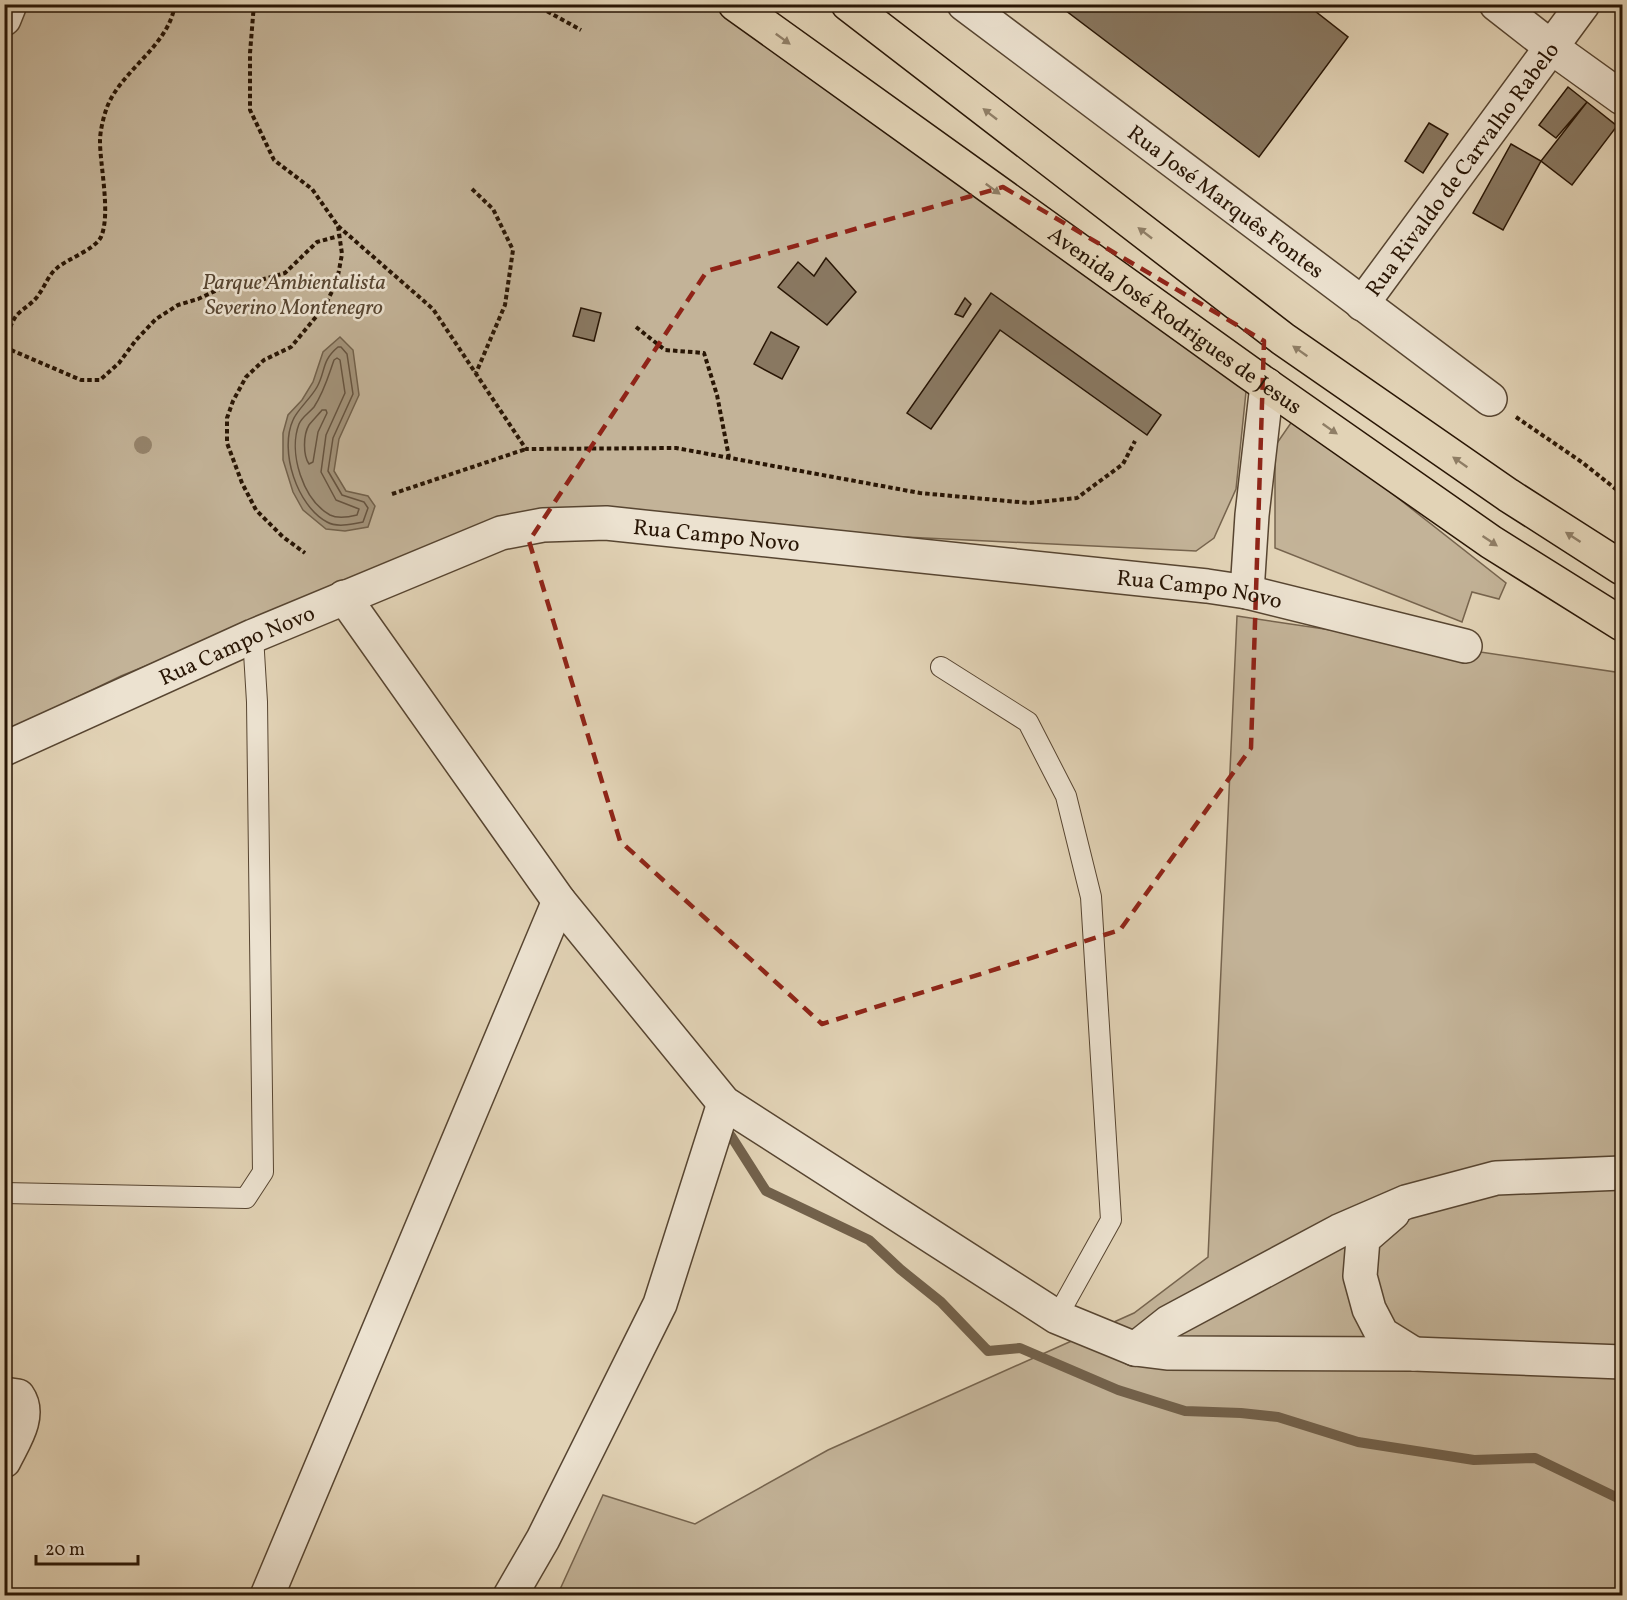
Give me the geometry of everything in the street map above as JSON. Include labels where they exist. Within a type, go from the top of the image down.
[{"type":"main road","name":"Avenida José Rodrigues de Jesus","points":[[735,4],[1267,385],[1491,542],[1623,624]]},
{"type":"main road","name":"Avenida José Rodrigues de Jesus","points":[[848,4],[1283,339],[1508,495],[1623,568]]},
{"type":"street","points":[[4,19],[10,4]]},
{"type":"street","name":"Rua José Marquês Fontes","points":[[964,4],[1490,399]]},
{"type":"street","points":[[1496,4],[1551,47],[1623,98]]},
{"type":"street","name":"Rua Rivaldo de Carvalho Rabelo","points":[[1362,304],[1583,4]]},
{"type":"street","points":[[1246,592],[1267,385]]},
{"type":"street","name":"Rua Campo Novo","points":[[4,749],[344,597],[501,533],[543,525],[606,523],[1207,586],[1246,592],[1465,646]]},
{"type":"street","points":[[344,597],[559,901],[724,1103],[1057,1317],[1135,1349],[1167,1353],[1414,1354],[1623,1362]]},
{"type":"street","points":[[267,1596],[559,901]]},
{"type":"street","points":[[510,1596],[543,1539],[660,1304],[724,1103]]},
{"type":"street","points":[[1135,1349],[1169,1323],[1199,1306],[1339,1231],[1406,1202],[1496,1178],[1623,1173]]},
{"type":"street","points":[[1406,1202],[1363,1239],[1360,1276],[1369,1309],[1382,1334],[1414,1354]]},
{"type":"street","points":[[4,1394],[18,1396],[24,1411],[22,1422],[4,1461]]},
{"type":"lane","points":[[4,1193],[246,1198],[263,1172],[253,636]]},
{"type":"lane","points":[[941,667],[1028,722],[1066,796],[1091,897],[1111,1220],[1057,1317]]},
{"type":"path","points":[[4,341],[16,316],[38,297],[54,270],[71,257],[91,248],[101,236],[105,212],[100,139],[107,108],[140,60],[162,38],[175,4]]},
{"type":"path","points":[[254,4],[250,53],[250,110],[274,160],[312,189],[338,226],[433,309],[526,449]]},
{"type":"path","points":[[534,4],[581,30]]},
{"type":"path","points":[[472,189],[493,209],[513,250],[505,305],[476,374]]},
{"type":"path","points":[[304,553],[283,537],[256,510],[233,464],[227,443],[227,418],[246,377],[264,360],[291,347],[325,306],[337,281],[342,254],[338,226]]},
{"type":"path","points":[[4,347],[81,380],[100,380],[119,363],[156,319],[178,305],[230,284],[285,273],[317,242],[339,236]]},
{"type":"path","points":[[636,327],[665,350],[704,354],[717,395],[729,457]]},
{"type":"path","points":[[1490,399],[1583,463],[1623,494]]},
{"type":"path","points":[[392,494],[526,449],[676,448],[920,493],[1029,503],[1077,498],[1123,465],[1135,441]]},
{"type":"highlighted area","points":[[1003,187],[1264,341],[1251,748],[1120,930],[822,1024],[620,841],[529,541],[707,271]]},
{"type":"green space","name":"Parque Ambientalista Severino Montenegro","points":[[21,5],[734,5],[1248,372],[1236,489],[1214,538],[1196,551],[843,534],[597,511],[406,560],[121,676],[5,732],[4,47]]},
{"type":"green space","points":[[1295,417],[1506,583],[1499,599],[1472,592],[1462,622],[1275,548],[1275,446]]},
{"type":"green space","points":[[1237,616],[1622,673],[1622,1595],[557,1596],[603,1495],[695,1524],[828,1450],[1134,1313],[1208,1257]]},
{"type":"water","points":[[340,337],[353,350],[359,395],[339,439],[334,471],[346,491],[368,496],[375,506],[368,527],[345,531],[326,529],[303,510],[293,492],[283,460],[283,433],[288,415],[302,400],[313,382],[323,352]]},
{"type":"building","points":[[1057,4],[1306,4],[1348,37],[1259,157]]},
{"type":"building","points":[[1568,87],[1587,102],[1556,138],[1539,125]]},
{"type":"building","points":[[1587,102],[1617,126],[1572,185],[1541,161]]},
{"type":"building","points":[[1429,123],[1448,134],[1423,173],[1405,161]]},
{"type":"building","points":[[1511,144],[1541,161],[1503,230],[1473,213]]},
{"type":"building","points":[[826,258],[856,292],[827,325],[778,287],[798,262],[814,276]]},
{"type":"building","points":[[991,293],[1161,415],[1147,435],[1000,330],[931,429],[907,413]]},
{"type":"building","points":[[965,298],[971,304],[963,317],[955,314]]},
{"type":"building","points":[[581,308],[601,313],[594,341],[573,336]]},
{"type":"building","points":[[771,332],[799,347],[782,379],[754,364]]},
{"type":"waterway","points":[[731,1136],[766,1191],[869,1240],[941,1302],[988,1351],[1020,1348],[1118,1390],[1185,1411],[1278,1417],[1358,1442],[1474,1460],[1535,1458],[1622,1500]]}]
